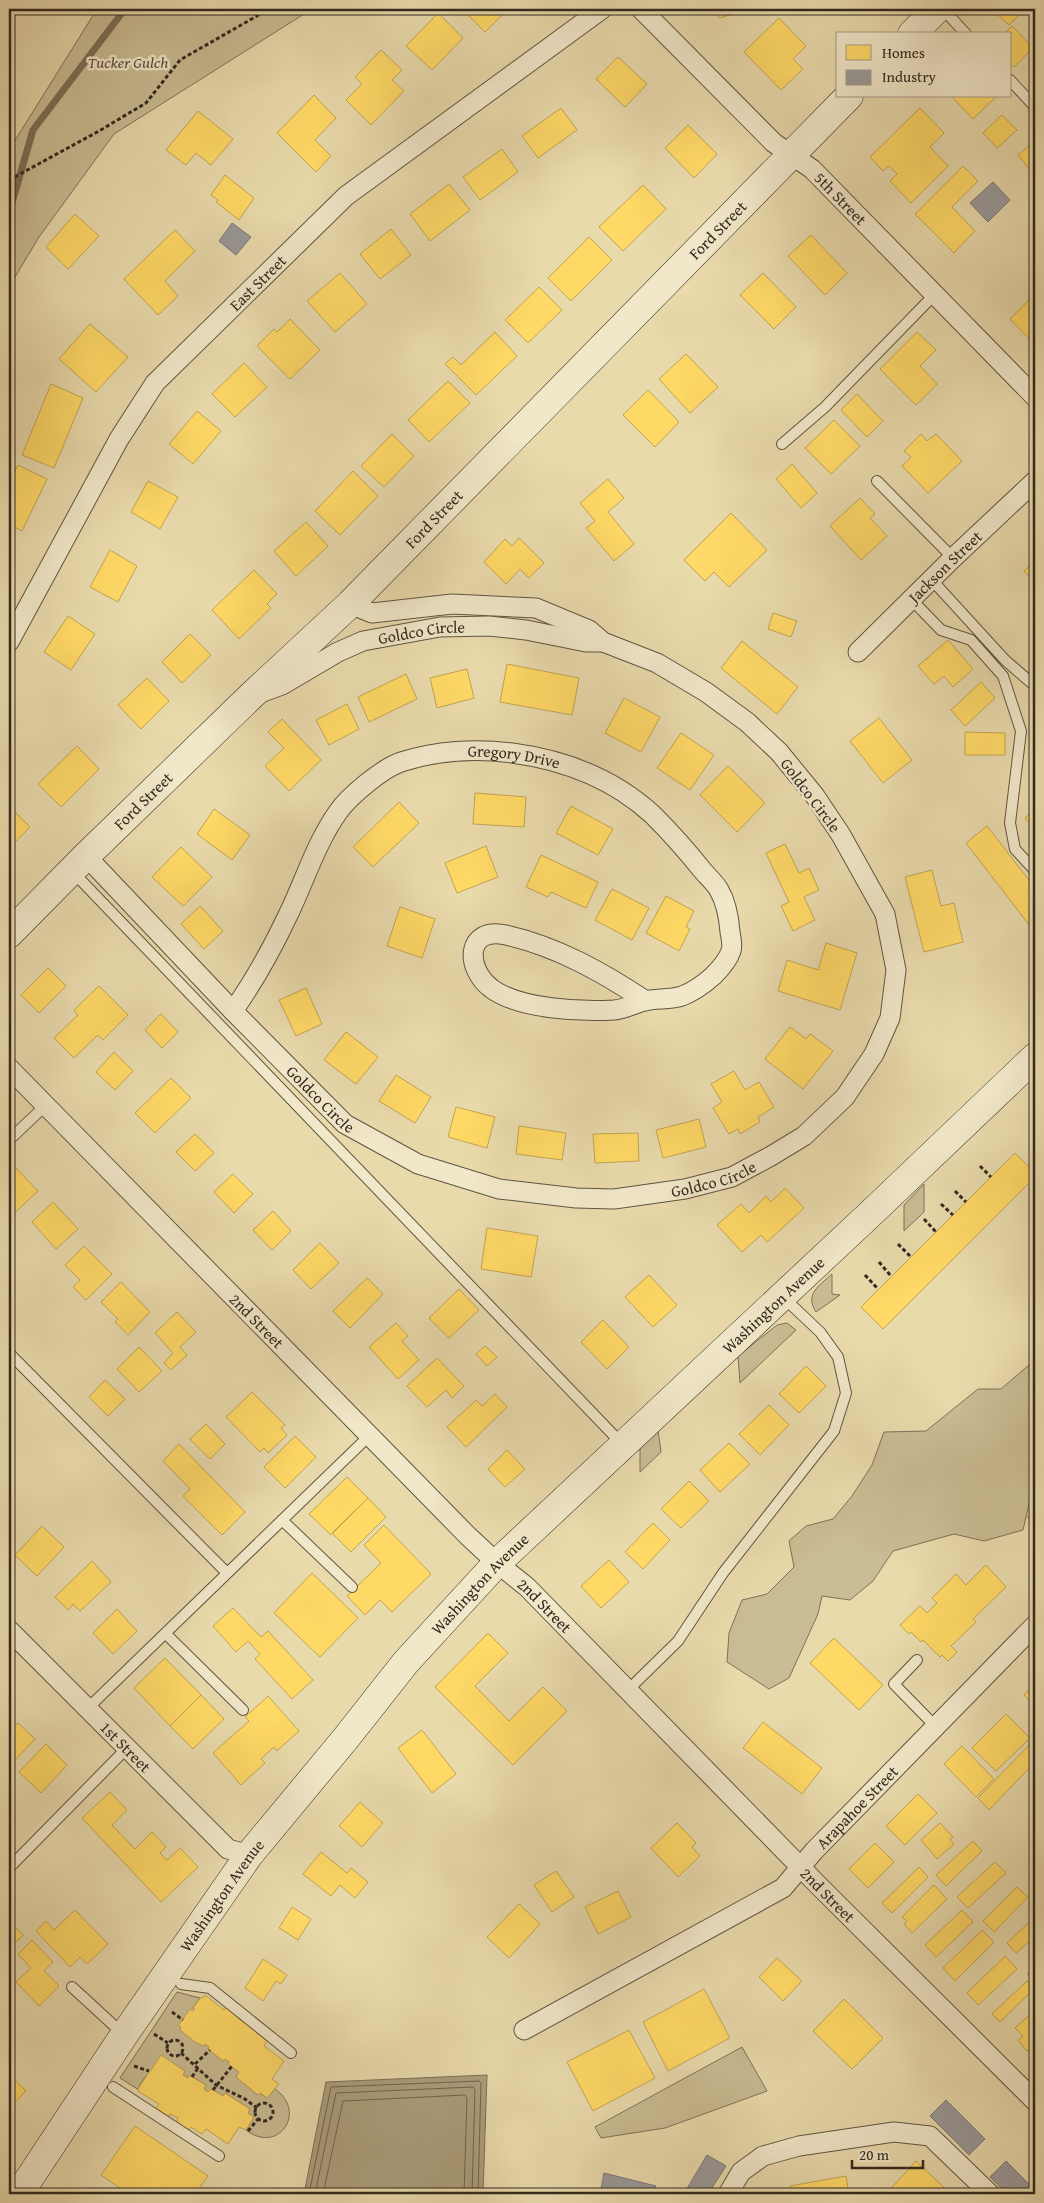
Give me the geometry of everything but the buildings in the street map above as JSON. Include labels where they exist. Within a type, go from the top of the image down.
[{"type":"street","name":"East Street","points":[[9,642],[119,439],[155,383],[346,196],[602,9]]},
{"type":"street","name":"5th Street","points":[[641,9],[774,143],[812,169],[1035,396]]},
{"type":"street","points":[[914,32],[937,9]]},
{"type":"street","name":"Ford Street","points":[[9,934],[79,863],[251,696],[350,604],[847,98]]},
{"type":"street","name":"Jackson Street","points":[[858,652],[931,579],[1035,481]]},
{"type":"street","name":"Goldco Circle","points":[[79,863],[234,1011],[344,1124],[418,1164],[499,1189],[576,1198],[614,1199],[685,1189],[732,1177],[804,1136],[845,1097],[874,1054],[890,1018],[896,970],[885,914],[826,812],[779,752],[747,722],[706,692],[657,663],[603,642],[589,630],[536,608],[452,604],[372,613],[350,604]]},
{"type":"street","name":"Goldco Circle","points":[[251,696],[282,685],[338,652],[363,641],[440,627],[488,626],[526,630],[586,642],[603,642]]},
{"type":"street","name":"Gregory Drive","points":[[234,1011],[250,988],[289,913],[322,838],[339,810],[360,788],[398,763],[457,751],[494,750],[543,757],[584,771],[621,789],[651,814],[683,846],[719,891],[729,919],[732,949],[721,968],[703,984],[682,996],[646,1001],[618,1010],[544,1006],[515,1000],[496,992],[480,980],[472,963],[474,950],[480,938],[494,932],[561,952],[603,972],[646,1001]]},
{"type":"street","name":"Washington Avenue","points":[[17,2194],[137,2033],[249,1855],[406,1662],[497,1563],[1035,1057]]},
{"type":"street","name":"2nd Street","points":[[9,1068],[497,1563],[527,1587],[800,1867],[1035,2101]]},
{"type":"street","name":"Arapahoe Street","points":[[524,2030],[783,1888],[800,1867],[1035,1625]]},
{"type":"street","name":"1st Street","points":[[9,1630],[228,1849],[249,1855]]},
{"type":"street","points":[[728,2194],[741,2172],[763,2156],[799,2146],[894,2132],[930,2136],[990,2194]]},
{"type":"street","points":[[9,2188],[17,2194]]},
{"type":"lane","points":[[942,9],[964,32]]},
{"type":"lane","points":[[1012,82],[1035,107]]},
{"type":"lane","points":[[782,444],[825,407],[935,294]]},
{"type":"lane","points":[[877,481],[953,558]]},
{"type":"lane","points":[[931,579],[1004,660],[1035,686]]},
{"type":"lane","points":[[911,600],[941,630],[971,640],[1003,676],[1021,730],[1010,823],[1015,849],[1035,871]]},
{"type":"lane","points":[[79,863],[623,1446]]},
{"type":"lane","points":[[9,1140],[46,1105]]},
{"type":"lane","points":[[627,1691],[678,1641],[723,1573],[834,1431],[846,1393],[838,1357],[820,1332],[783,1296]]},
{"type":"lane","points":[[9,1353],[227,1573]]},
{"type":"lane","points":[[87,1710],[370,1435]]},
{"type":"lane","points":[[282,1520],[352,1587]]},
{"type":"lane","points":[[166,1634],[242,1710]]},
{"type":"lane","points":[[918,1660],[894,1684],[936,1727]]},
{"type":"lane","points":[[9,1868],[126,1749]]},
{"type":"lane","points":[[181,1984],[210,1988],[291,2053]]},
{"type":"lane","points":[[72,1987],[137,2033]]},
{"type":"lane","points":[[113,2087],[219,2156]]},
{"type":"path","points":[[9,180],[99,132],[146,103],[180,60],[269,9]]},
{"type":"path","points":[[980,1166],[991,1177]]},
{"type":"path","points":[[955,1190],[966,1202]]},
{"type":"path","points":[[941,1204],[953,1215]]},
{"type":"path","points":[[924,1219],[936,1232]]},
{"type":"path","points":[[898,1244],[911,1257]]},
{"type":"path","points":[[880,1262],[891,1276]]},
{"type":"path","points":[[865,1275],[878,1289]]},
{"type":"path","points":[[165,2008],[183,2020]]},
{"type":"path","points":[[137,2033],[168,2044]]},
{"type":"path","points":[[175,2040],[180,2042],[183,2046],[181,2053],[176,2056],[170,2056],[166,2049],[168,2044],[175,2040]]},
{"type":"path","points":[[195,2064],[210,2050]]},
{"type":"path","points":[[181,2053],[216,2085],[245,2099],[257,2108]]},
{"type":"path","points":[[128,2064],[150,2071]]},
{"type":"path","points":[[213,2090],[232,2066]]},
{"type":"path","points":[[192,2077],[198,2068]]},
{"type":"path","points":[[262,2104],[267,2104],[272,2108],[274,2113],[271,2118],[266,2121],[258,2119],[257,2108],[262,2104]]},
{"type":"path","points":[[248,2131],[258,2119]]},
{"type":"green space","name":"Tucker Gulch","points":[[97,9],[312,9],[114,134],[39,237],[9,287],[9,150]]},
{"type":"green space","points":[[924,1184],[924,1212],[904,1231],[904,1205]]},
{"type":"green space","points":[[832,1274],[832,1294],[840,1295],[816,1312],[812,1300],[815,1290]]},
{"type":"green space","points":[[787,1323],[796,1330],[740,1383],[738,1356],[777,1325]]},
{"type":"green space","points":[[1035,1350],[1035,1492],[1030,1500],[1023,1530],[984,1541],[954,1534],[893,1551],[873,1581],[850,1600],[822,1596],[818,1614],[789,1678],[769,1689],[727,1662],[729,1633],[742,1600],[767,1594],[794,1567],[789,1541],[806,1526],[833,1519],[852,1496],[872,1465],[884,1432],[926,1431],[978,1389],[1001,1389],[1029,1365]]},
{"type":"green space","points":[[658,1430],[661,1452],[640,1472],[640,1448]]},
{"type":"green space","points":[[177,1992],[200,1998],[193,2008],[195,2009],[179,2026],[181,2027],[180,2030],[203,2046],[205,2044],[209,2047],[208,2049],[223,2061],[225,2059],[229,2062],[239,2072],[236,2077],[258,2095],[260,2093],[267,2098],[275,2089],[285,2098],[289,2109],[289,2119],[285,2128],[278,2134],[269,2137],[258,2136],[246,2130],[254,2117],[248,2113],[250,2109],[225,2093],[223,2096],[211,2089],[208,2092],[204,2089],[206,2085],[190,2075],[188,2078],[183,2075],[185,2071],[161,2056],[139,2086],[139,2090],[120,2078]]},
{"type":"green space","points":[[742,2047],[767,2091],[665,2128],[601,2138],[595,2127]]},
{"type":"water","points":[[487,2075],[483,2194],[304,2194],[326,2082]]},
{"type":"waterway","name":"Tucker Gulch","points":[[9,213],[33,130],[125,9]]}]
